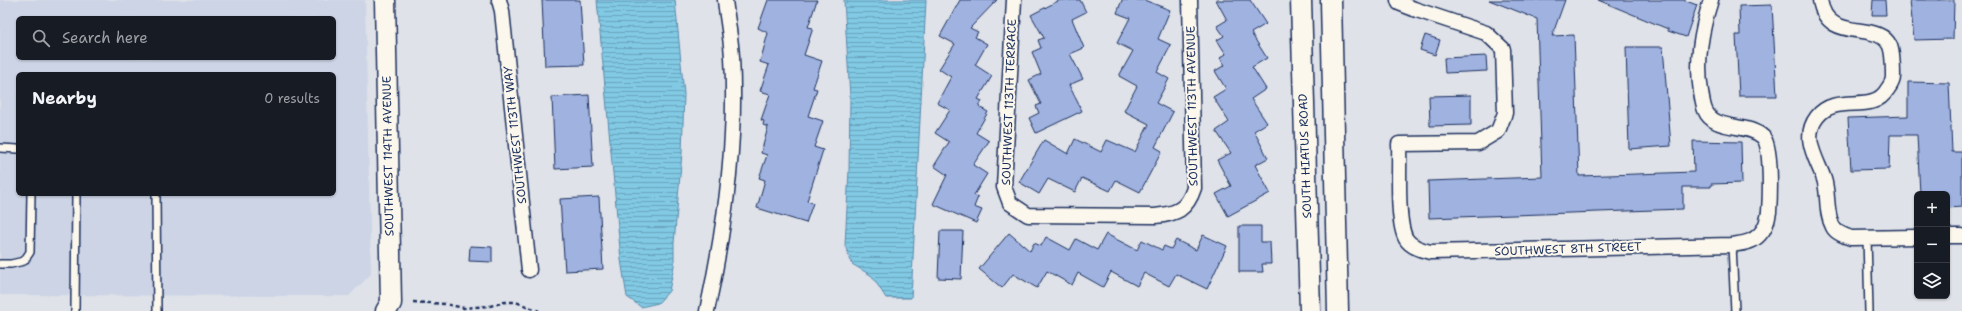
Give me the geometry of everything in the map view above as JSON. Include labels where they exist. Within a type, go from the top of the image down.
[{"type":"main road","name":"SOUTHWEST 114TH AVENUE","points":[[385,0],[391,303],[386,311]]},
{"type":"main road","name":"SOUTH HIATUS ROAD","points":[[1301,0],[1310,311]]},
{"type":"main road","points":[[1331,0],[1338,311]]},
{"type":"street","name":"SOUTHWEST 113TH WAY","points":[[499,0],[502,11],[529,270]]},
{"type":"street","points":[[708,311],[717,268],[726,205],[732,140],[732,57],[725,0]]},
{"type":"street","name":"SOUTHWEST 113TH TERRACE","points":[[1014,0],[1004,187],[1010,203],[1028,215],[1155,216],[1169,214],[1182,209]]},
{"type":"street","name":"SOUTHWEST 113TH AVENUE","points":[[1182,209],[1190,200],[1194,188],[1190,0]]},
{"type":"street","name":"SOUTHWEST 8TH STREET","points":[[1398,0],[1399,2],[1414,9],[1486,33],[1503,49],[1505,113],[1498,131],[1478,143],[1399,144],[1401,224],[1407,240],[1417,248],[1430,252],[1732,244],[1751,242],[1760,234],[1769,213],[1768,147],[1764,138],[1759,134],[1750,130],[1725,125],[1711,118],[1705,110],[1698,68],[1699,42],[1711,0]]},
{"type":"street","points":[[1820,0],[1824,13],[1831,22],[1857,32],[1872,32],[1882,38],[1890,46],[1893,78],[1885,94],[1871,103],[1842,103],[1826,108],[1816,118],[1810,141],[1815,162],[1824,180],[1827,204],[1833,228],[1851,238],[1914,237]]},
{"type":"street","points":[[1950,236],[1962,236]]},
{"type":"lane","points":[[0,148],[16,149]]},
{"type":"lane","points":[[0,264],[11,264],[24,261],[30,252],[32,196]]},
{"type":"lane","points":[[75,311],[76,196]]},
{"type":"lane","points":[[156,196],[157,311]]},
{"type":"lane","points":[[1867,238],[1869,311]]},
{"type":"lane","points":[[1732,244],[1735,311]]},
{"type":"path","points":[[413,302],[445,304],[464,308],[490,306],[505,302],[516,302],[539,311]]},
{"type":"shaded area","points":[[0,0],[365,0],[371,274],[349,296],[0,295]]},
{"type":"water","points":[[597,0],[675,0],[684,94],[682,153],[674,243],[674,266],[669,291],[658,303],[641,307],[627,297],[621,260]]},
{"type":"water","points":[[844,0],[926,0],[911,298],[886,298],[872,276],[852,264],[845,245],[849,170],[850,97]]},
{"type":"building","points":[[542,0],[580,0],[584,65],[545,66]]},
{"type":"building","points":[[768,0],[817,0],[808,27],[813,28],[804,55],[822,61],[813,88],[817,89],[808,116],[823,121],[814,147],[823,150],[807,201],[813,203],[806,223],[757,208],[765,180],[759,178],[767,155],[761,153],[768,127],[763,125],[764,121],[761,120],[770,94],[760,91],[769,65],[760,62],[768,33],[758,28]]},
{"type":"building","points":[[960,0],[997,0],[970,28],[978,32],[975,37],[987,44],[975,65],[992,76],[978,99],[982,101],[979,107],[988,112],[976,133],[989,141],[973,165],[987,174],[974,195],[978,197],[974,207],[982,210],[976,223],[933,204],[947,175],[934,166],[949,142],[935,133],[950,110],[937,103],[951,77],[939,69],[955,44],[940,36]]},
{"type":"building","points":[[1060,0],[1080,0],[1086,12],[1072,19],[1084,48],[1070,54],[1083,79],[1069,85],[1082,111],[1036,133],[1029,118],[1039,113],[1036,106],[1041,104],[1029,80],[1041,74],[1032,52],[1041,48],[1038,40],[1044,38],[1031,15]]},
{"type":"building","points":[[1122,0],[1144,0],[1170,10],[1158,39],[1171,45],[1157,72],[1169,79],[1156,103],[1173,112],[1155,147],[1162,151],[1140,192],[1116,180],[1110,191],[1082,178],[1075,192],[1048,179],[1039,194],[1019,182],[1044,140],[1068,154],[1075,139],[1101,152],[1107,140],[1135,152],[1149,124],[1124,111],[1137,86],[1119,76],[1133,51],[1117,43],[1130,18],[1117,13]]},
{"type":"building","points":[[1216,0],[1250,0],[1266,24],[1251,33],[1267,58],[1252,67],[1266,89],[1251,99],[1267,123],[1254,131],[1268,158],[1255,165],[1270,193],[1228,216],[1216,194],[1231,186],[1217,160],[1231,153],[1216,131],[1229,122],[1213,97],[1226,89],[1215,71],[1225,65],[1220,58],[1226,54],[1217,40],[1224,36],[1217,26],[1227,20]]},
{"type":"building","points":[[1489,0],[1565,0],[1552,36],[1574,35],[1579,176],[1694,172],[1693,141],[1741,142],[1742,183],[1711,184],[1711,187],[1683,187],[1683,209],[1429,218],[1428,181],[1542,177],[1537,19]]},
{"type":"building","points":[[1598,0],[1683,0],[1697,5],[1686,37],[1668,31],[1668,29]]},
{"type":"building","points":[[1873,0],[1885,0],[1886,15],[1872,15]]},
{"type":"building","points":[[1910,0],[1954,0],[1953,39],[1914,40]]},
{"type":"building","points":[[1772,5],[1777,96],[1739,96],[1736,35],[1740,35],[1739,6]]},
{"type":"building","points":[[1425,35],[1440,40],[1435,55],[1420,50]]},
{"type":"building","points":[[1626,47],[1663,47],[1671,146],[1629,149]]},
{"type":"building","points":[[1486,56],[1487,71],[1445,73],[1444,58]]},
{"type":"building","points":[[1908,82],[1949,83],[1952,152],[1962,152],[1962,207],[1950,208],[1950,191],[1920,191],[1917,135],[1890,135],[1889,169],[1851,170],[1848,118],[1908,116]]},
{"type":"building","points":[[589,95],[593,167],[555,169],[552,97]]},
{"type":"building","points":[[1471,95],[1471,125],[1430,126],[1429,96]]},
{"type":"building","points":[[599,197],[603,269],[565,271],[560,199]]},
{"type":"building","points":[[1239,226],[1261,226],[1261,242],[1270,242],[1271,264],[1262,264],[1263,272],[1239,272]]},
{"type":"building","points":[[940,231],[963,231],[961,279],[938,278]]},
{"type":"building","points":[[1009,233],[1030,251],[1034,243],[1041,246],[1046,237],[1070,250],[1076,239],[1097,250],[1106,234],[1137,250],[1142,240],[1162,250],[1164,246],[1171,249],[1176,240],[1196,250],[1203,235],[1227,246],[1207,289],[1176,274],[1169,286],[1144,273],[1137,286],[1111,272],[1103,287],[1078,273],[1072,285],[1047,271],[1037,288],[1013,274],[1002,288],[979,269]]},
{"type":"building","points":[[470,246],[492,247],[492,262],[469,261]]}]
